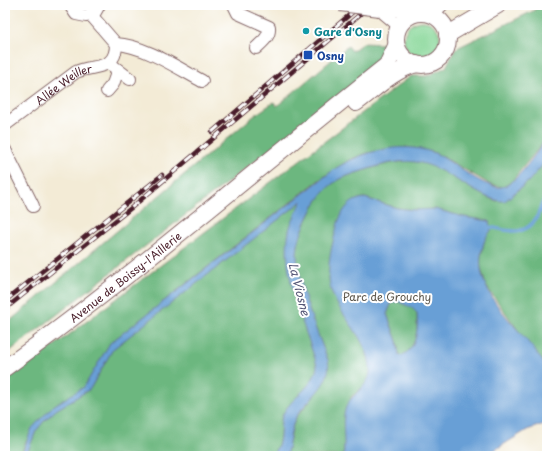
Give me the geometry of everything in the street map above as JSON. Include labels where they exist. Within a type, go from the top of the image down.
[{"type":"main road","points":[[448,35],[498,5]]},
{"type":"main road","points":[[244,182],[275,154],[387,65],[396,46],[396,32],[407,17],[430,11],[442,23],[448,35],[448,42],[442,55],[430,64],[416,64],[403,58],[396,46]]},
{"type":"main road","points":[[244,182],[396,74],[416,64]]},
{"type":"main road","name":"Avenue de Boissy-l'Aillerie","points":[[5,368],[62,326],[244,182]]},
{"type":"street","points":[[70,5],[76,14],[86,16],[91,15],[99,5]]},
{"type":"street","points":[[234,5],[238,13],[269,27],[267,37],[256,48]]},
{"type":"street","points":[[340,5],[380,10],[430,11]]},
{"type":"street","points":[[380,10],[399,26]]},
{"type":"street","points":[[91,15],[116,44],[130,46],[162,60],[202,81]]},
{"type":"street","name":"Allée Weiller","points":[[5,125],[76,72],[83,69],[114,67],[116,44]]},
{"type":"street","points":[[114,67],[130,79]]},
{"type":"street","points":[[107,91],[113,84],[114,67]]},
{"type":"street","points":[[5,150],[33,206]]},
{"type":"green space","points":[[533,5],[547,5],[547,138],[512,181],[504,187],[491,185],[433,152],[407,147],[367,153],[349,160],[319,180],[110,343],[84,388],[53,406],[25,443],[21,456],[5,456],[5,381],[66,337],[411,76],[427,76],[446,67],[455,49],[535,10]]},
{"type":"green space","points":[[426,21],[435,26],[439,32],[439,46],[435,52],[426,57],[418,57],[409,52],[405,46],[404,35],[409,26],[415,22]]},
{"type":"green space","points":[[363,43],[384,44],[383,62],[5,355],[5,325],[255,115],[274,102],[277,106],[348,46],[352,51]]},
{"type":"green space","points":[[547,160],[547,370],[486,286],[480,265],[489,221],[464,217],[435,209],[415,210],[397,208],[365,198],[358,199],[337,303],[354,328],[365,348],[370,368],[369,380],[351,397],[343,456],[286,456],[293,425],[297,416],[312,398],[328,360],[303,292],[297,253],[300,236],[321,195],[331,185],[343,178],[374,167],[411,161],[430,165],[439,169],[477,192],[497,201],[519,189],[531,179]]},
{"type":"green space","points":[[303,200],[289,231],[317,365],[316,372],[309,384],[290,404],[282,417],[279,442],[272,456],[26,456],[36,431],[44,421],[56,410],[90,389],[113,349]]},
{"type":"green space","points":[[397,301],[412,308],[417,313],[417,332],[413,344],[406,353],[401,356],[399,355],[397,341],[387,314],[391,304]]},
{"type":"water","name":"La Viosne","points":[[547,138],[547,160],[529,181],[505,201],[486,197],[431,166],[405,161],[381,165],[350,175],[336,181],[321,195],[304,226],[297,253],[300,279],[313,322],[328,360],[329,369],[323,384],[296,417],[292,426],[286,456],[272,456],[279,442],[282,417],[290,404],[309,384],[316,372],[317,365],[295,299],[288,263],[287,247],[289,231],[302,201],[113,349],[90,389],[56,410],[44,421],[36,431],[26,456],[21,456],[32,428],[53,406],[84,387],[110,343],[336,168],[370,153],[407,147],[432,152],[479,180],[489,185],[498,187],[505,186],[516,177],[528,164]]},
{"type":"water","points":[[365,198],[397,208],[415,210],[435,209],[464,217],[489,221],[491,231],[484,242],[482,250],[481,265],[483,279],[497,305],[544,363],[548,375],[547,423],[527,430],[485,456],[343,456],[343,421],[345,410],[347,404],[367,382],[370,370],[369,358],[365,348],[334,297],[330,286],[329,263],[337,226],[343,211],[354,201]],"holes":[[[397,301],[412,308],[417,313],[417,332],[413,344],[406,353],[401,356],[399,355],[397,341],[387,314],[391,304]]]},
{"type":"waterway","points":[[490,227],[512,231],[525,229],[535,220],[547,195]]},
{"type":"waterway","points":[[539,212],[547,209]]},
{"type":"railway","points":[[212,132],[361,5]]},
{"type":"railway","points":[[5,309],[131,208],[371,5]]},
{"type":"railway","points":[[5,301],[162,175]]},
{"type":"place","name":"Gare d'Osny","points":[[306,31]]},
{"type":"place","name":"Osny","points":[[308,55]]},
{"type":"park label","name":"Parc de Grouchy","points":[[387,296]]}]
